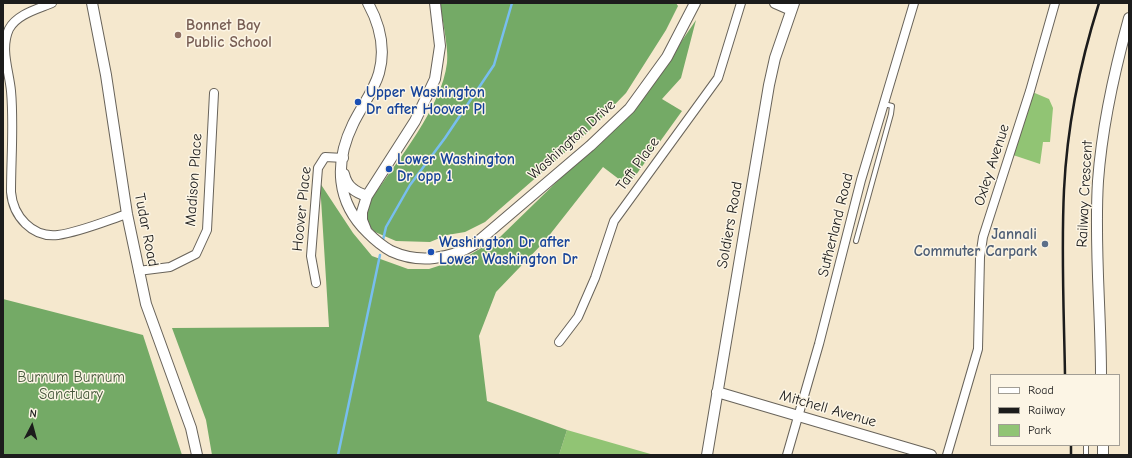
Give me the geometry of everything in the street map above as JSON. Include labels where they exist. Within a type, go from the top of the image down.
[{"type":"street","points":[[52,3],[18,19],[9,28],[4,42],[4,56],[11,91],[11,192],[14,207],[19,218],[28,226],[52,235],[64,234],[127,214]]},
{"type":"street","name":"Tudar Road","points":[[92,3],[106,74],[127,214],[138,271],[146,304],[191,428],[197,455]]},
{"type":"street","points":[[367,196],[353,189],[346,181],[344,158],[350,132],[375,84],[382,61],[382,50],[378,25],[368,3]]},
{"type":"street","points":[[368,233],[362,217],[367,196],[415,121],[435,79],[440,46],[440,30],[435,3]]},
{"type":"street","name":"Washington Drive","points":[[344,158],[341,180],[347,208],[357,223],[377,242],[395,253],[425,259],[447,257],[461,253],[475,244],[590,146],[630,108],[668,57],[695,3]]},
{"type":"street","name":"Taft Place","points":[[559,342],[578,317],[595,278],[614,221],[718,78],[741,3]]},
{"type":"street","points":[[775,3],[793,6]]},
{"type":"street","name":"Sutherland Road","points":[[787,455],[823,329],[861,180],[914,3]]},
{"type":"street","name":"Oxley Avenue","points":[[947,455],[978,348],[980,257],[983,237],[1030,91],[1055,3]]},
{"type":"street","name":"Soldiers Road","points":[[707,455],[769,85],[775,58],[793,6]]},
{"type":"street","name":"Railway Crescent","points":[[1101,374],[1097,249],[1098,182],[1110,96],[1129,18]]},
{"type":"street","name":"Madison Place","points":[[138,271],[170,267],[196,254],[207,230],[214,93]]},
{"type":"street","name":"Hoover Place","points":[[316,284],[311,256],[318,168],[325,157],[344,158]]},
{"type":"street","name":"Mitchell Avenue","points":[[717,392],[798,416],[906,451],[931,455]]},
{"type":"lane","points":[[856,242],[891,114],[892,106],[884,104]]},
{"type":"green space","points":[[440,3],[676,3],[678,6],[666,30],[626,93],[586,134],[485,222],[465,232],[447,235],[430,242],[396,241],[375,232],[369,226],[367,212],[372,198],[428,115],[443,80],[447,57]]},
{"type":"green space","points":[[696,20],[681,78],[662,99],[682,111],[628,186],[603,167],[544,242],[496,292],[479,336],[487,401],[567,430],[559,455],[212,455],[206,420],[172,328],[329,327],[320,183],[353,233],[372,256],[408,269],[429,269],[466,257],[500,237],[643,98]]},
{"type":"green space","points":[[1030,91],[1049,99],[1053,108],[1050,142],[1043,142],[1040,164],[1010,154]]},
{"type":"green space","name":"Burnum Burnum Sanctuary","points":[[3,299],[143,335],[182,455],[3,455]]},
{"type":"green space","points":[[567,430],[654,455],[559,455]]},
{"type":"waterway","points":[[383,240],[386,227],[410,185],[445,138],[494,65],[512,3]]},
{"type":"waterway","points":[[338,455],[380,255]]},
{"type":"railway","points":[[1065,374],[1063,236],[1064,190],[1068,143],[1080,72],[1099,3]]},
{"type":"railway","points":[[1071,446],[1071,455]]},
{"type":"place","name":"Bonnet Bay Public School","points":[[178,35]]},
{"type":"place","name":"Upper Washington Dr after Hoover Pl","points":[[358,102]]},
{"type":"place","name":"Lower Washington Dr opp 1","points":[[389,169]]},
{"type":"place","name":"Jannali Commuter Carpark","points":[[1045,244]]},
{"type":"place","name":"Washington Dr after Lower Washington Dr","points":[[431,252]]}]
